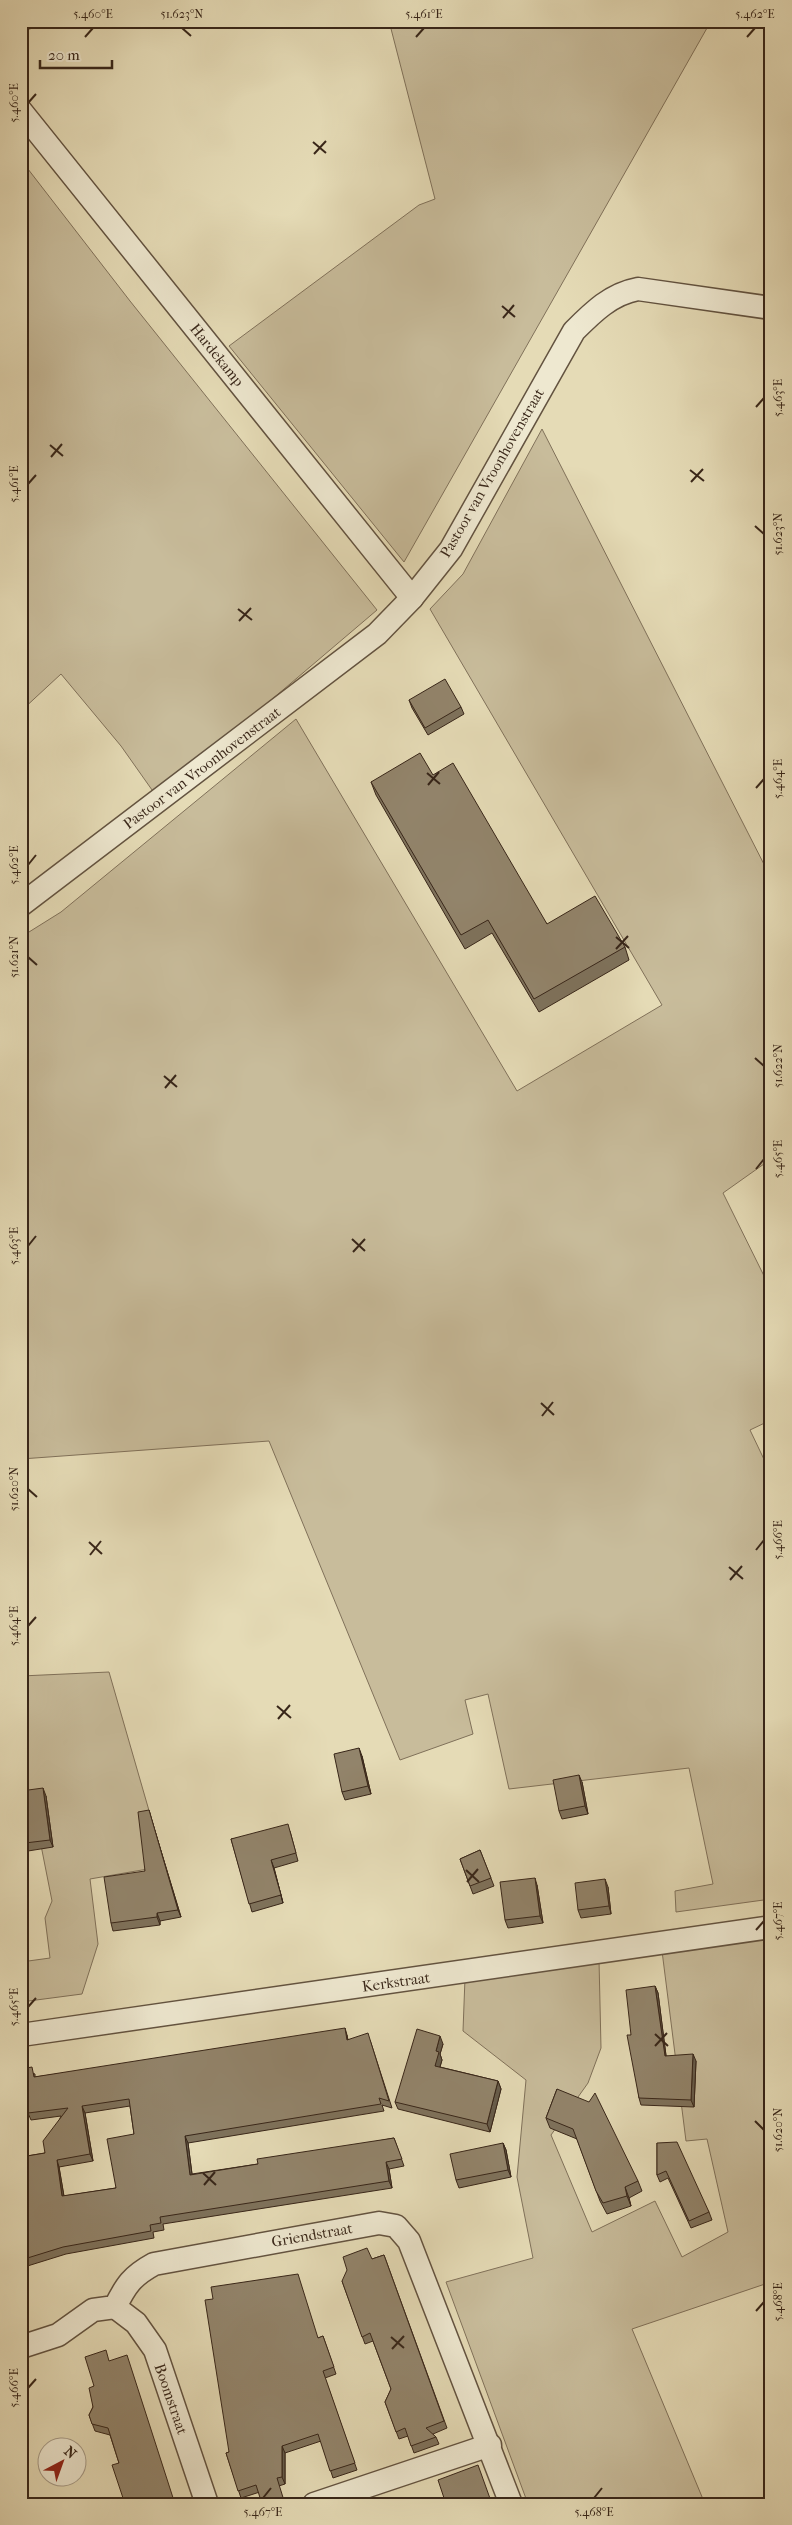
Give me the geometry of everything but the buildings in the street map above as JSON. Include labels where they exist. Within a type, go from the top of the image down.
[{"type":"street","name":"Hardekamp","points":[[21,111],[412,598]]},
{"type":"street","name":"Pastoor van Vroonhovenstraat","points":[[21,905],[377,634],[412,598],[451,549],[574,331],[600,306],[626,291],[638,289],[771,308]]},
{"type":"street","name":"Kerkstraat","points":[[21,2035],[771,1927]]},
{"type":"street","name":"Griendstraat","points":[[115,2307],[126,2285],[138,2273],[154,2264],[379,2223],[396,2226],[409,2241],[490,2445],[511,2504]]},
{"type":"street","points":[[21,2347],[58,2335],[93,2310],[115,2307]]},
{"type":"street","name":"Boomstraat","points":[[115,2307],[136,2323],[155,2350],[207,2504]]},
{"type":"street","points":[[314,2504],[490,2445]]},
{"type":"shaded area","points":[[21,21],[53,21],[21,32]]},
{"type":"shaded area","points":[[389,21],[711,21],[404,562],[229,346],[419,205],[435,199]]},
{"type":"shaded area","points":[[21,160],[130,301],[377,610],[157,797],[121,746],[61,674],[21,711]]},
{"type":"shaded area","points":[[542,429],[771,878],[771,1159],[723,1193],[771,1290],[771,1420],[750,1430],[771,1474],[771,1899],[676,1912],[675,1891],[713,1884],[689,1768],[509,1789],[488,1694],[465,1700],[473,1734],[400,1760],[269,1441],[21,1459],[21,937],[61,912],[296,719],[517,1091],[662,1005],[430,609],[463,574]]},
{"type":"shaded area","points":[[109,1672],[165,1866],[90,1879],[98,1944],[82,1994],[21,2002],[21,1962],[50,1958],[45,1918],[52,1901],[36,1820],[21,1823],[21,1676]]},
{"type":"shaded area","points":[[771,1936],[771,2282],[632,2329],[705,2504],[528,2504],[446,2282],[533,2258],[517,2177],[526,2080],[463,2031],[465,1978],[599,1960],[601,2048],[588,2083],[551,2135],[592,2232],[655,2201],[682,2257],[728,2232],[707,2139],[686,2141],[662,1951]]}]
